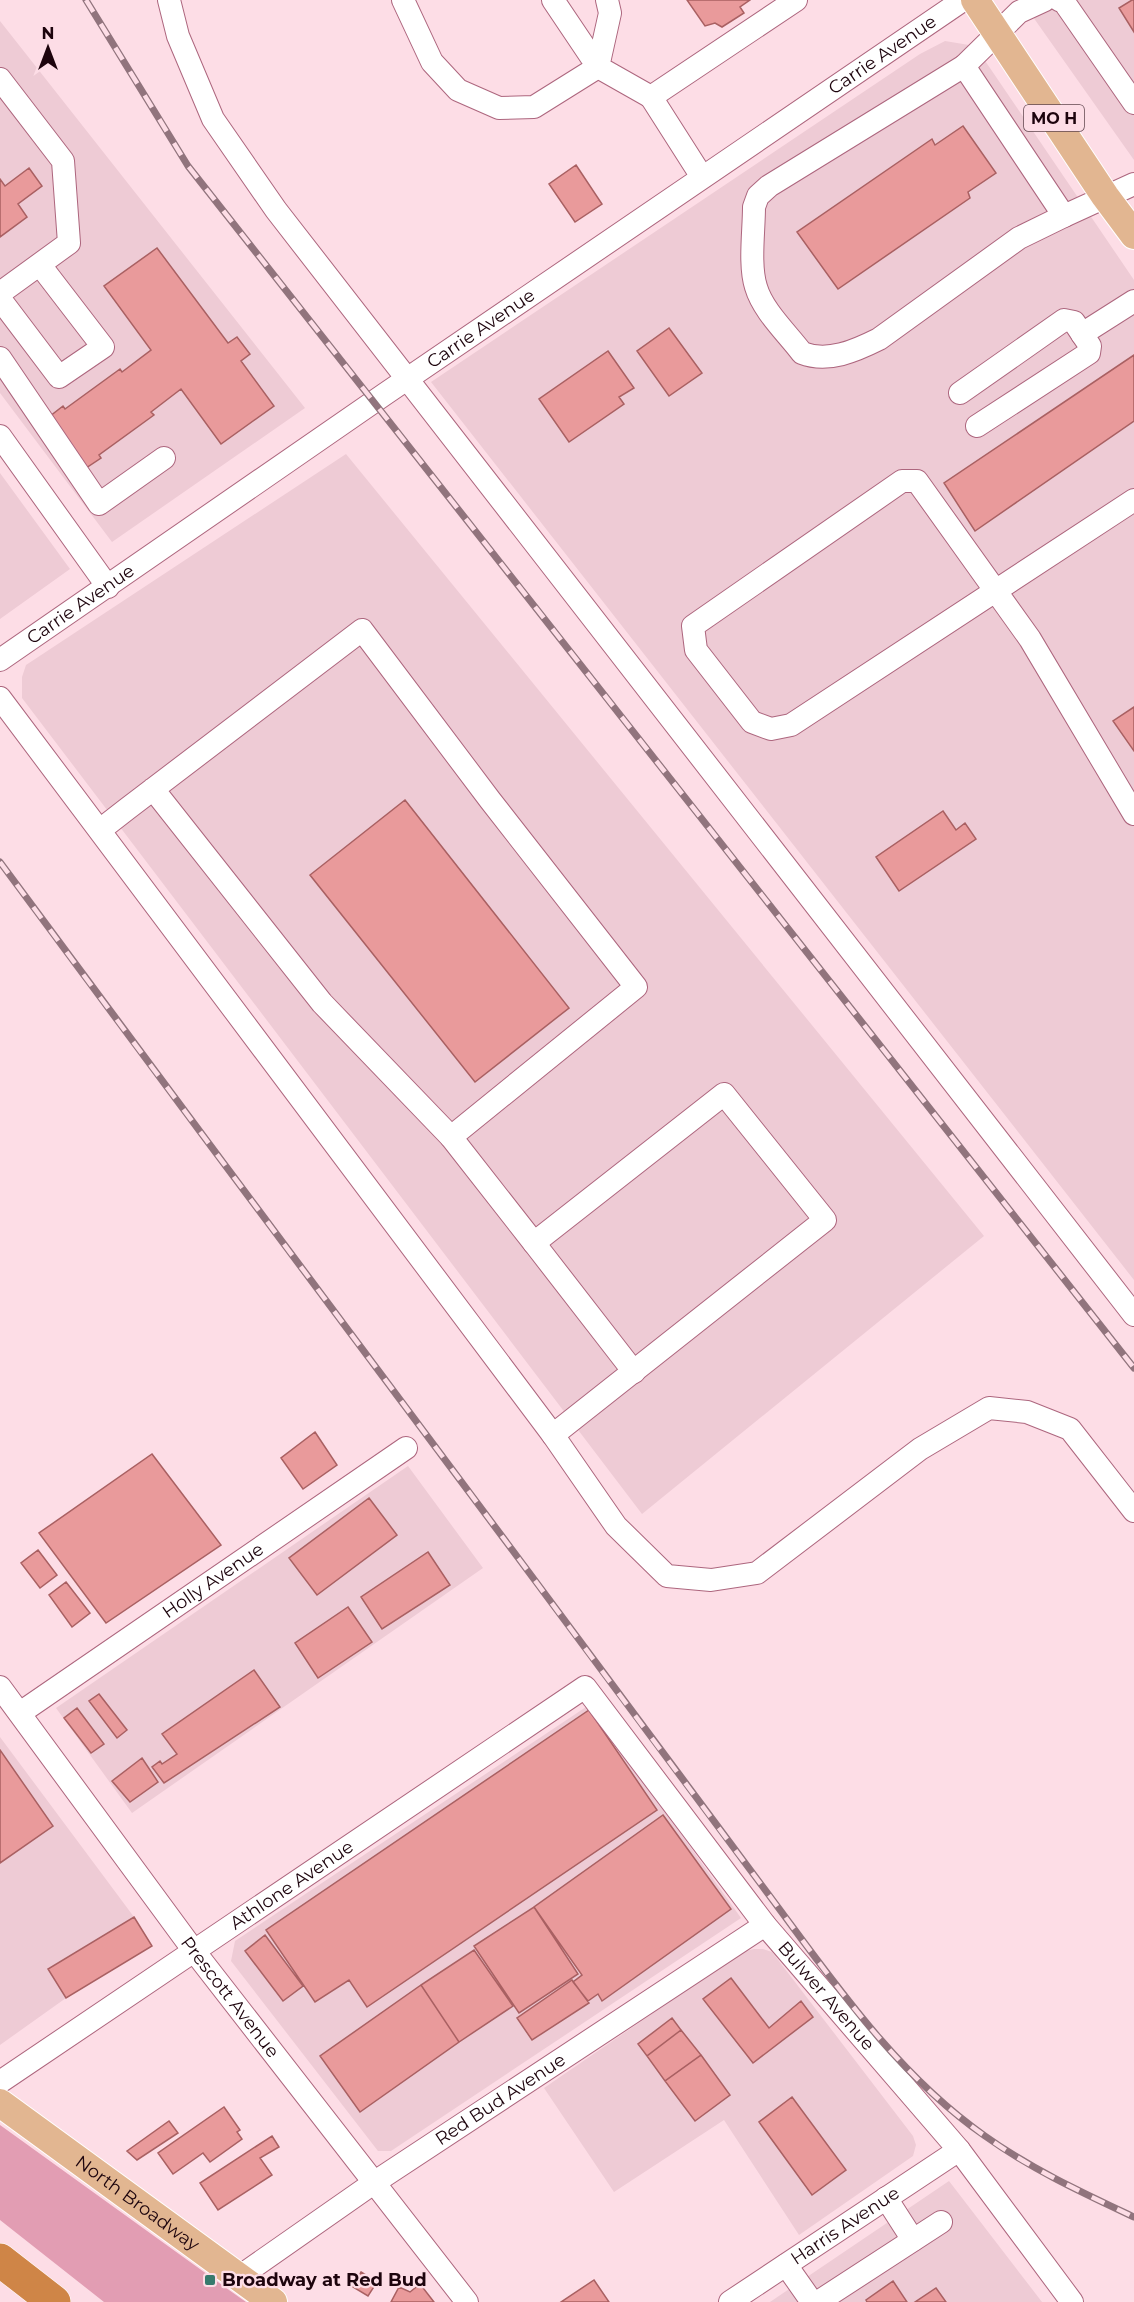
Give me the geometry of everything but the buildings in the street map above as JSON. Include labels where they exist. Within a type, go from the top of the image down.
[{"type":"highway","points":[[0,2260],[54,2302]]},
{"type":"main road","name":"MO H","points":[[975,0],[1105,196],[1134,235]]},
{"type":"main road","name":"North Broadway","points":[[0,2103],[273,2302]]},
{"type":"street","points":[[169,0],[178,36],[213,119],[276,210],[1134,1316]]},
{"type":"street","points":[[403,0],[432,62],[458,90],[499,108],[534,107],[598,67],[610,13],[608,0]]},
{"type":"street","points":[[553,0],[598,67],[651,97],[702,177]]},
{"type":"street","points":[[651,97],[796,0]]},
{"type":"street","name":"Carrie Avenue","points":[[0,660],[406,379],[963,0]]},
{"type":"street","points":[[1045,0],[1019,12],[964,66],[769,186],[758,196],[754,207],[754,278],[757,289],[764,303],[802,353],[810,356],[836,356],[862,348],[879,339],[1019,238],[1134,184]]},
{"type":"street","points":[[1059,0],[1064,2],[1134,103]]},
{"type":"street","points":[[964,66],[1064,216]]},
{"type":"street","points":[[0,79],[63,161],[69,243],[0,293]]},
{"type":"street","points":[[0,299],[59,377],[103,347],[40,265]]},
{"type":"street","points":[[1082,334],[1134,301]]},
{"type":"street","points":[[960,393],[1064,320],[1074,322],[1090,346],[1089,353],[977,426]]},
{"type":"street","points":[[0,358],[99,504],[164,458]]},
{"type":"street","points":[[0,436],[108,587]]},
{"type":"street","points":[[1134,500],[996,591],[790,725],[771,729],[752,722],[696,650],[693,626],[902,481],[917,481],[996,591],[1029,639],[1134,814]]},
{"type":"street","points":[[100,830],[362,630],[490,800],[636,987],[452,1137]]},
{"type":"street","points":[[0,698],[553,1435],[616,1526],[667,1576],[711,1580],[758,1573],[920,1449],[989,1408],[1027,1412],[1070,1429],[1134,1511]]},
{"type":"street","points":[[153,789],[322,1003],[452,1137],[634,1372]]},
{"type":"street","points":[[534,1243],[724,1094],[825,1220],[553,1435]]},
{"type":"street","name":"Holly Avenue","points":[[20,1713],[406,1448]]},
{"type":"street","name":"Prescott Avenue","points":[[0,1687],[194,1951],[467,2302]]},
{"type":"street","name":"Bulwer Avenue","points":[[585,1687],[765,1925],[959,2150],[1072,2302]]},
{"type":"street","name":"Athlone Avenue","points":[[0,2082],[585,1687]]},
{"type":"street","name":"Red Bud Avenue","points":[[239,2277],[375,2182],[765,1925]]},
{"type":"street","name":"Harris Avenue","points":[[730,2302],[959,2150]]},
{"type":"street","points":[[886,2198],[913,2240]]},
{"type":"street","points":[[818,2302],[941,2222]]},
{"type":"street","points":[[786,2265],[812,2302]]},
{"type":"shaded area","points":[[1021,0],[1134,0],[1134,160]]},
{"type":"shaded area","points":[[0,21],[305,408],[112,542],[0,393]]},
{"type":"shaded area","points":[[945,41],[975,46],[1134,280],[1134,1280],[431,382],[920,54]]},
{"type":"shaded area","points":[[346,454],[984,1236],[642,1514],[22,698],[22,677],[26,665]]},
{"type":"shaded area","points":[[0,473],[70,569],[0,619]]},
{"type":"shaded area","points":[[408,1466],[483,1568],[132,1813],[56,1708]]},
{"type":"shaded area","points":[[589,1705],[741,1918],[391,2151],[378,2151],[231,1961],[235,1941]]},
{"type":"shaded area","points":[[0,1737],[134,1917],[152,1946],[66,1998],[0,2045]]},
{"type":"shaded area","points":[[754,1949],[772,1952],[913,2136],[916,2145],[913,2156],[799,2235],[724,2120],[614,2192],[544,2088],[742,1952]]},
{"type":"shaded area","points":[[0,2125],[246,2302],[104,2302],[0,2220]]},
{"type":"shaded area","points":[[949,2181],[1042,2302],[770,2302]]},
{"type":"railway","points":[[86,0],[188,166],[1134,1368]]},
{"type":"railway","points":[[0,862],[810,1951],[863,2018],[920,2082],[985,2136],[1039,2170],[1134,2217]]},
{"type":"place","name":"Broadway at Red Bud","points":[[210,2280]]}]
